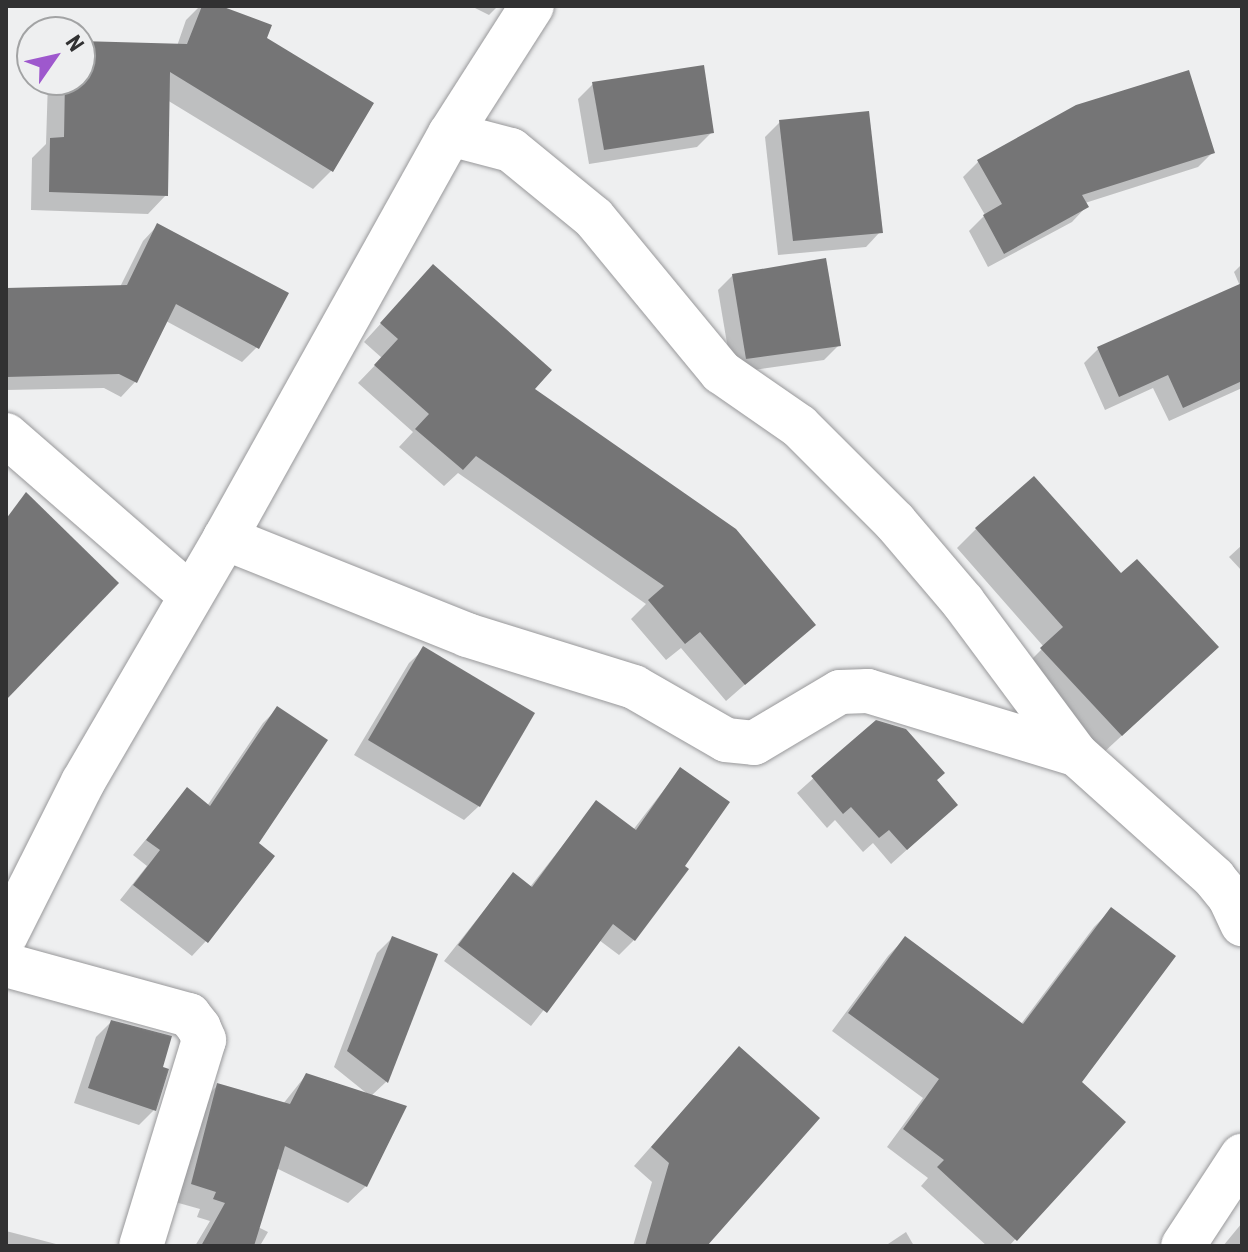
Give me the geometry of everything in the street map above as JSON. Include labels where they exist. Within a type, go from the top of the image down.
[{"type":"street","points":[[6,935],[83,782],[225,538],[450,134],[532,6]]},
{"type":"street","points":[[450,134],[511,150],[594,218],[721,372],[799,426],[895,522],[963,602],[1076,754],[1214,878],[1230,898],[1242,924]]},
{"type":"street","points":[[6,435],[190,595]]},
{"type":"street","points":[[225,538],[467,635],[634,687],[726,740],[754,743],[840,692],[868,691],[1076,754]]},
{"type":"street","points":[[6,965],[189,1015],[199,1028],[204,1040],[141,1246]]},
{"type":"street","points":[[1183,1246],[1242,1156]]},
{"type":"building","points":[[202,6],[221,6],[272,25],[267,38],[374,103],[333,172],[170,72],[168,196],[49,192],[50,138],[64,137],[65,96],[96,96],[96,41],[187,44]]},
{"type":"building","points":[[704,65],[714,133],[604,150],[592,82]]},
{"type":"building","points":[[1189,70],[1215,153],[1082,195],[1089,207],[1004,254],[983,215],[1002,204],[977,160],[1076,105]]},
{"type":"building","points":[[869,111],[883,233],[793,241],[779,120]]},
{"type":"building","points":[[157,223],[289,293],[259,349],[176,304],[137,383],[119,374],[6,377],[6,288],[127,285]]},
{"type":"building","points":[[826,258],[841,346],[746,359],[732,274]]},
{"type":"building","points":[[433,264],[552,370],[535,389],[736,529],[816,625],[745,685],[700,632],[685,644],[648,600],[664,586],[476,456],[463,470],[415,429],[429,414],[374,365],[398,339],[380,323]]},
{"type":"building","points":[[1242,283],[1242,381],[1183,408],[1168,375],[1119,397],[1097,347]]},
{"type":"building","points":[[1034,476],[1121,573],[1137,559],[1219,647],[1122,736],[1040,648],[1063,627],[975,528]]},
{"type":"building","points":[[26,492],[119,583],[6,700],[6,519]]},
{"type":"building","points":[[423,646],[535,713],[480,807],[368,740]]},
{"type":"building","points":[[277,706],[328,740],[259,843],[275,856],[208,943],[133,885],[160,850],[146,840],[187,787],[210,806]]},
{"type":"building","points":[[876,720],[906,729],[945,773],[937,780],[958,805],[907,850],[889,830],[879,838],[851,807],[843,814],[811,776]]},
{"type":"building","points":[[680,767],[730,802],[685,866],[689,869],[635,941],[613,924],[547,1013],[458,945],[513,872],[532,887],[596,800],[636,830]]},
{"type":"building","points":[[1111,907],[1176,956],[1082,1082],[1126,1122],[1017,1241],[937,1167],[944,1160],[903,1129],[939,1079],[848,1013],[905,936],[1023,1024]]},
{"type":"building","points":[[392,936],[438,954],[388,1083],[347,1051]]},
{"type":"building","points":[[111,1020],[172,1036],[163,1067],[169,1069],[156,1111],[88,1088]]},
{"type":"building","points":[[739,1046],[820,1118],[707,1246],[645,1246],[669,1163],[651,1147]]},
{"type":"building","points":[[306,1073],[407,1106],[367,1187],[285,1146],[254,1246],[201,1246],[225,1203],[213,1199],[216,1192],[191,1184],[217,1083],[290,1104]]}]
